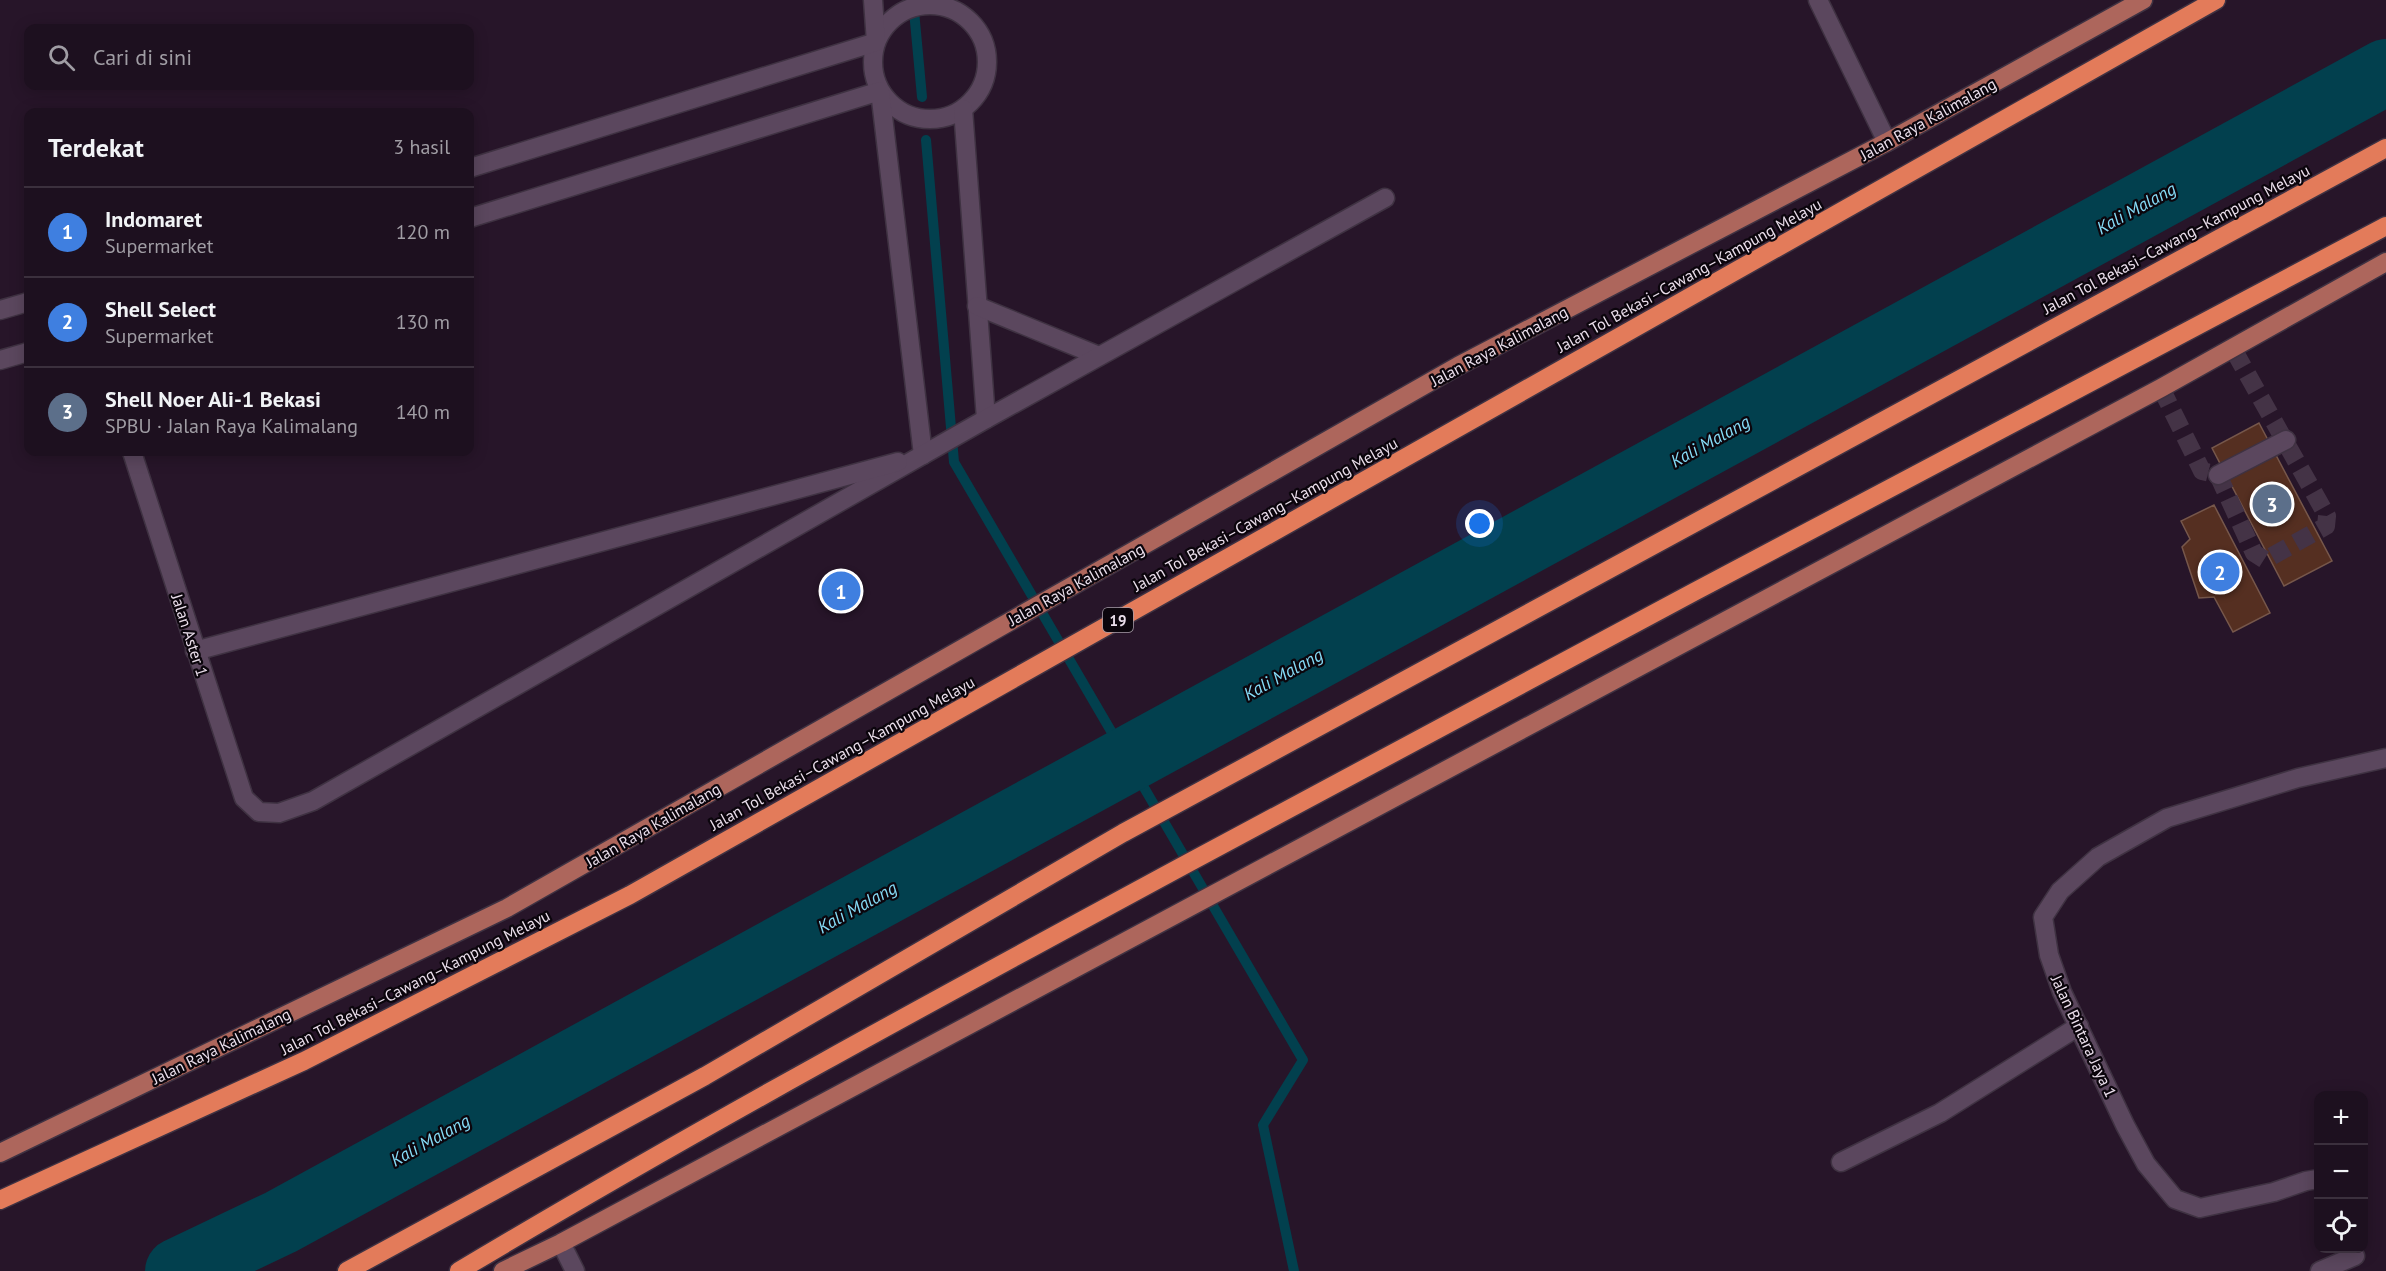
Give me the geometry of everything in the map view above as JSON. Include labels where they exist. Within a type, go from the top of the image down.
[{"type":"highway","name":"Jalan Tol Bekasi–Cawang–Kampung Melayu","points":[[0,1200],[304,1061],[630,895],[2216,0]]},
{"type":"highway","name":"Jalan Tol Bekasi–Cawang–Kampung Melayu","points":[[347,1271],[705,1076],[1124,833],[2386,148]]},
{"type":"highway","points":[[459,1271],[566,1207],[1004,963],[1580,651],[2386,226]]},
{"type":"main road","name":"Jalan Raya Kalimalang","points":[[0,1153],[507,909],[1458,366],[1887,142],[2143,0]]},
{"type":"main road","points":[[502,1271],[561,1243],[2162,388],[2386,262]]},
{"type":"street","points":[[873,0],[876,42]]},
{"type":"street","points":[[1818,0],[1887,142]]},
{"type":"street","points":[[880,91],[892,105],[908,115],[927,119],[946,117],[963,109],[976,97],[984,80],[988,63],[986,45],[977,28],[965,15],[948,4],[914,7],[898,14],[885,26],[876,42],[872,58],[874,75],[880,91],[923,455]]},
{"type":"street","points":[[474,167],[876,42]]},
{"type":"street","points":[[474,217],[880,91]]},
{"type":"street","points":[[963,109],[986,419]]},
{"type":"street","points":[[195,651],[923,455],[1385,198]]},
{"type":"street","points":[[0,309],[24,303]]},
{"type":"street","points":[[977,306],[1100,356]]},
{"type":"street","points":[[0,360],[24,353]]},
{"type":"street","points":[[2218,475],[2286,440]]},
{"type":"street","name":"Jalan Aster 1","points":[[133,456],[244,798],[259,812],[279,813],[313,801],[923,455]]},
{"type":"street","name":"Jalan Bintara Jaya 1","points":[[2314,1180],[2274,1192],[2200,1208],[2175,1199],[2146,1164],[2062,992],[2049,955],[2043,917],[2060,891],[2098,857],[2167,818],[2298,778],[2386,758]]},
{"type":"street","points":[[1841,1162],[1940,1113],[2079,1026]]},
{"type":"street","points":[[561,1243],[575,1271]]},
{"type":"street","points":[[2320,1271],[2355,1258]]},
{"type":"building","points":[[2259,423],[2332,561],[2284,586],[2212,448]]},
{"type":"building","points":[[2214,505],[2270,613],[2233,632],[2214,597],[2199,598],[2182,547],[2190,539],[2181,521]]},
{"type":"waterway","points":[[913,0],[922,97]]},
{"type":"waterway","name":"Kali Malang","points":[[178,1271],[281,1222],[2386,72]]},
{"type":"waterway","points":[[926,140],[954,462],[1303,1060],[1263,1125],[1294,1271]]},
{"type":"tunnel","points":[[2161,388],[2202,471],[2218,475],[2254,553],[2265,560],[2326,526],[2327,516],[2232,347]]},
{"type":"place","name":"Shell Noer Ali-1 Bekasi","points":[[2272,504]]},
{"type":"place","name":"Shell Select","points":[[2220,572]]},
{"type":"place","name":"Indomaret","points":[[841,591]]}]
